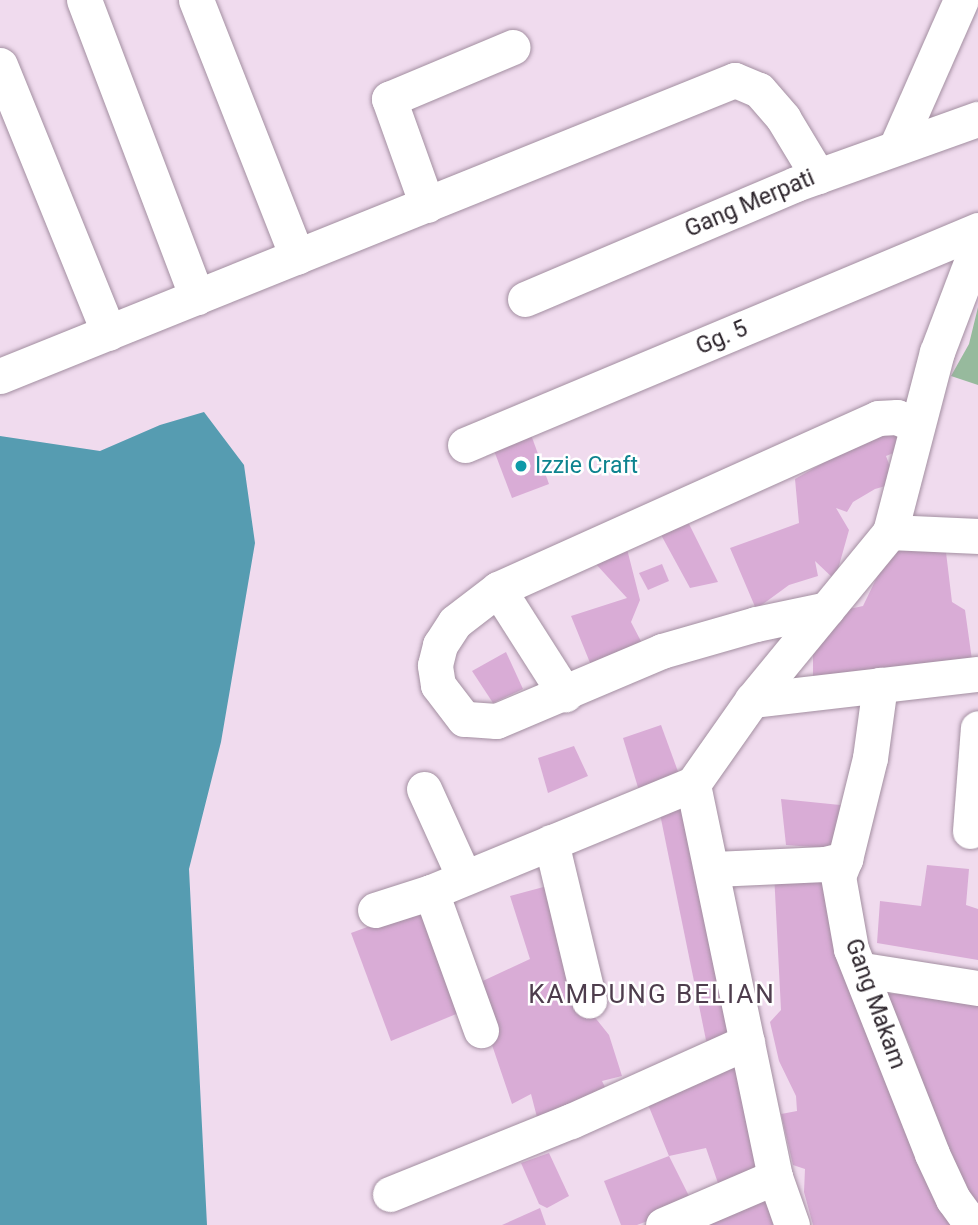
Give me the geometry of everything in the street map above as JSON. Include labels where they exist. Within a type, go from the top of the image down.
[{"type":"street","points":[[84,0],[197,297]]},
{"type":"street","points":[[196,0],[297,257]]},
{"type":"street","points":[[897,145],[961,0]]},
{"type":"street","points":[[427,205],[389,99],[513,47]]},
{"type":"street","points":[[0,65],[109,333]]},
{"type":"street","points":[[0,376],[735,80],[760,90],[783,118],[817,176]]},
{"type":"street","name":"Gang Merpati","points":[[525,299],[817,176],[897,145],[978,119]]},
{"type":"street","name":"Gg. 5","points":[[465,445],[978,230]]},
{"type":"street","points":[[375,910],[431,892],[693,784],[752,700],[890,532],[917,426],[968,300],[978,244]]},
{"type":"street","points":[[827,610],[756,624],[662,651],[496,721],[464,719],[438,685],[435,665],[440,645],[455,622],[498,589],[878,418],[897,417],[917,426]]},
{"type":"street","points":[[890,532],[978,536]]},
{"type":"street","points":[[498,589],[565,694]]},
{"type":"street","points":[[752,700],[978,674]]},
{"type":"street","name":"Gang Makam","points":[[880,685],[870,758],[845,859],[838,876],[851,948],[863,970],[913,1110],[953,1199],[972,1225]]},
{"type":"street","points":[[970,831],[978,728]]},
{"type":"street","points":[[693,784],[714,869],[775,1177],[792,1225]]},
{"type":"street","points":[[424,789],[464,877]]},
{"type":"street","points":[[551,842],[589,1000]]},
{"type":"street","points":[[714,869],[825,864],[845,859]]},
{"type":"street","points":[[431,892],[481,1030]]},
{"type":"street","points":[[863,970],[978,988]]},
{"type":"street","points":[[390,1194],[571,1121],[747,1042]]},
{"type":"street","points":[[663,1225],[775,1177]]},
{"type":"green space","points":[[978,307],[978,385],[951,376],[969,344]]},
{"type":"water","points":[[204,412],[244,465],[255,543],[221,742],[189,869],[207,1225],[0,1225],[0,436],[100,451],[160,425]]},
{"type":"building","points":[[895,422],[901,450],[886,456],[896,483],[875,489],[853,502],[847,512],[836,508],[849,530],[835,580],[815,561],[818,576],[789,585],[756,609],[730,548],[799,523],[795,479]]},
{"type":"building","name":"Izzie Craft","points":[[530,432],[549,484],[512,498],[493,448]]},
{"type":"building","points":[[687,520],[718,582],[690,588],[660,533]]},
{"type":"building","points":[[945,544],[952,602],[965,610],[972,660],[813,677],[813,630],[840,611],[863,606],[891,548]]},
{"type":"building","points":[[627,549],[640,600],[631,622],[646,651],[595,675],[571,616],[627,598],[595,563]]},
{"type":"building","points":[[662,564],[669,581],[648,590],[639,573]]},
{"type":"building","points":[[506,652],[523,689],[493,703],[472,671]]},
{"type":"building","points":[[661,725],[680,777],[640,794],[623,738]]},
{"type":"building","points":[[574,746],[588,776],[548,793],[538,758]]},
{"type":"building","points":[[781,799],[850,806],[840,849],[786,845]]},
{"type":"building","points":[[685,805],[734,1036],[707,1045],[660,814]]},
{"type":"building","points":[[927,865],[969,869],[966,905],[978,909],[978,960],[877,943],[880,901],[921,906]]},
{"type":"building","points":[[821,871],[956,1225],[813,1225],[804,1192],[805,1169],[793,1165],[781,1114],[797,1111],[796,1096],[779,1061],[770,1022],[781,1010],[774,873]]},
{"type":"building","points":[[551,885],[585,1005],[609,1035],[622,1076],[602,1081],[609,1095],[539,1125],[531,1094],[512,1104],[472,986],[530,959],[510,896]]},
{"type":"building","points":[[424,906],[461,1012],[391,1041],[351,933]]},
{"type":"building","points":[[886,994],[932,994],[978,1000],[978,1211],[936,1123],[910,1046]]},
{"type":"building","points":[[735,1064],[765,1169],[720,1189],[706,1148],[669,1156],[647,1102]]},
{"type":"building","points":[[549,1153],[569,1196],[547,1208],[539,1204],[521,1163]]},
{"type":"building","points":[[669,1156],[693,1204],[637,1225],[621,1225],[604,1181]]},
{"type":"building","points":[[764,1190],[773,1225],[682,1225]]},
{"type":"building","points":[[540,1208],[546,1225],[502,1225]]},
{"type":"place","name":"Izzie Craft","points":[[521,466]]},
{"type":"district","name":"KAMPUNG BELIAN","points":[[652,995]]}]
